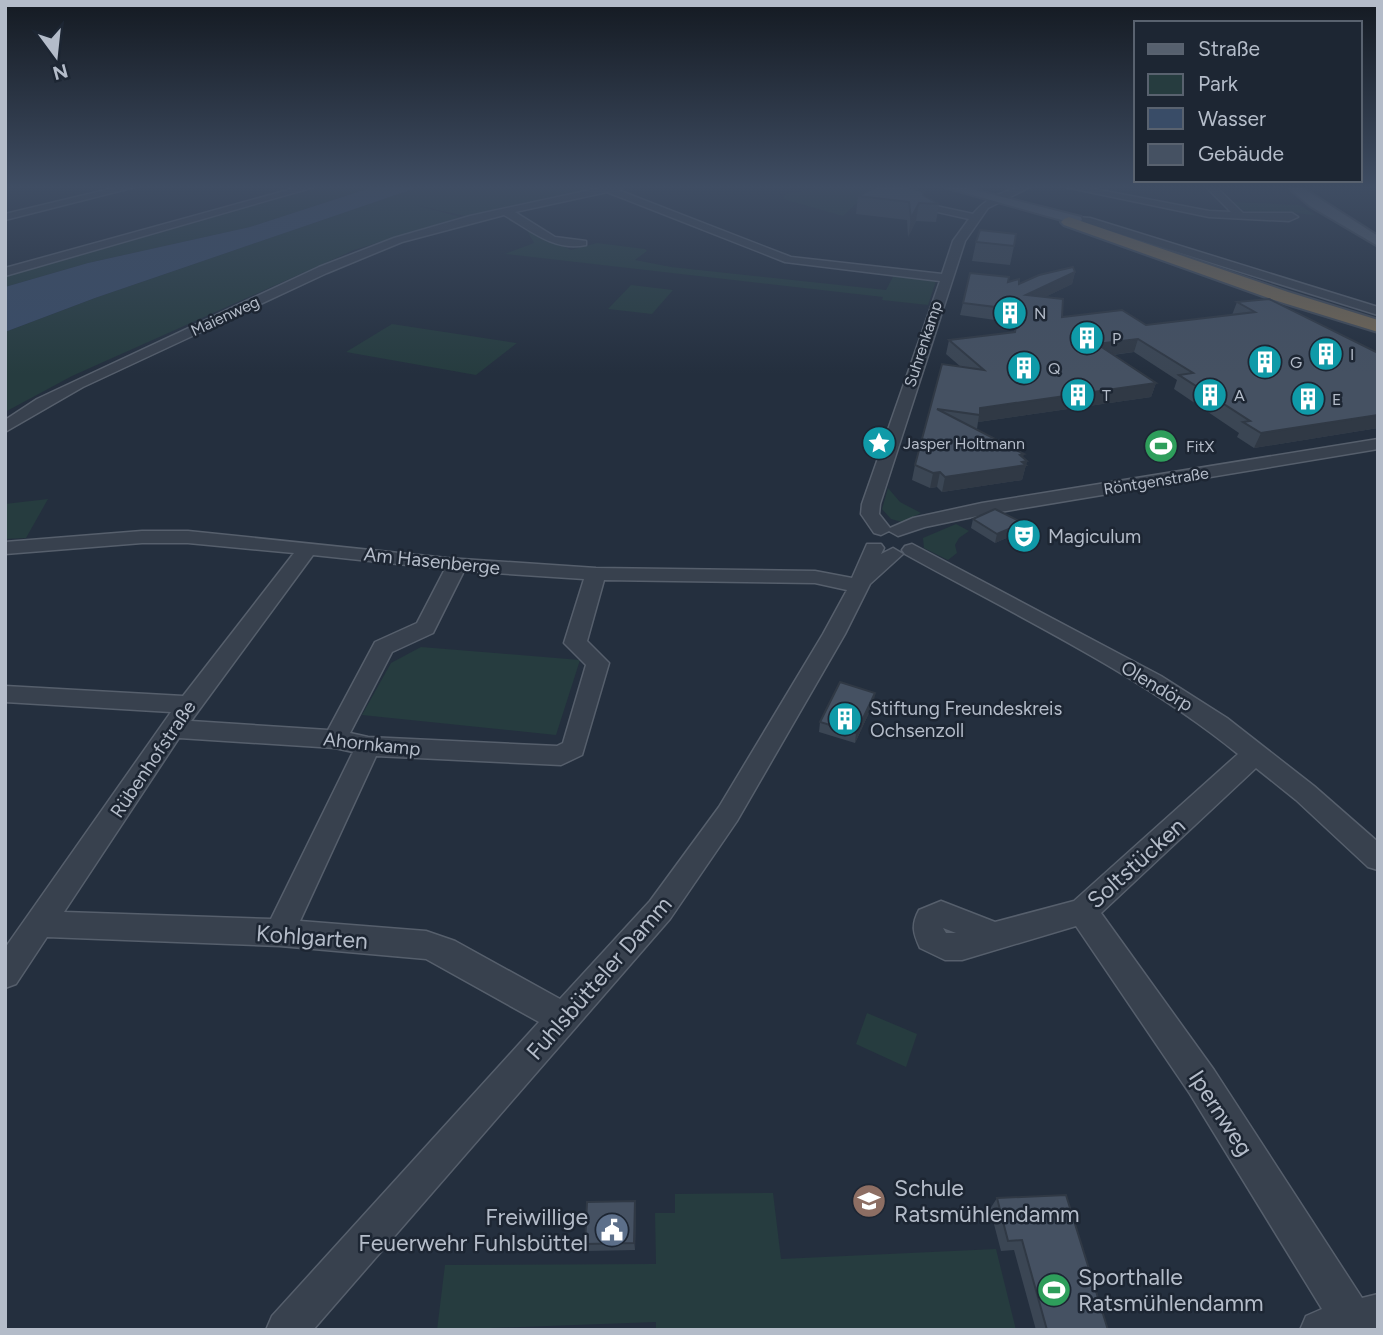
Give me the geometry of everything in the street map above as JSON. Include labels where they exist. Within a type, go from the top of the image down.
[{"type":"highway","points":[[1137,249],[1222,283],[1378,333]]},
{"type":"highway","points":[[1153,249],[1239,282],[1378,326]]},
{"type":"highway","points":[[1156,249],[1287,294],[1378,321]]},
{"type":"highway","points":[[1175,249],[1378,312]]},
{"type":"street","points":[[5,272],[86,249]]},
{"type":"street","name":"Maienweg","points":[[5,427],[54,396],[336,265],[377,249]]},
{"type":"street","points":[[763,249],[789,260],[945,278]]},
{"type":"street","name":"Suhrenkamp","points":[[896,542],[870,514],[871,505],[956,249]]},
{"type":"street","points":[[1184,249],[1378,312]]},
{"type":"street","name":"Röntgenstraße","points":[[896,542],[919,534],[934,520],[982,509],[1378,444]]},
{"type":"street","name":"Am Hasenberge","points":[[5,548],[188,537],[457,565],[596,574],[815,578],[859,586]]},
{"type":"street","name":"Fuhlsbütteler Damm","points":[[286,1330],[660,910],[727,816],[859,586],[896,542]]},
{"type":"street","name":"Olendörp","points":[[896,542],[1153,682],[1256,752],[1372,846]]},
{"type":"street","name":"Rübenhofstraße","points":[[5,974],[42,924],[189,705],[307,548]]},
{"type":"street","points":[[335,739],[383,647],[425,628],[457,565]]},
{"type":"street","name":"Ahornkamp","points":[[175,729],[335,739],[368,746],[550,757],[569,753],[575,744],[598,663],[575,643],[596,574]]},
{"type":"street","points":[[5,694],[189,705]]},
{"type":"street","points":[[280,933],[368,746]]},
{"type":"street","name":"Soltstücken","points":[[995,935],[1083,911],[1256,752]]},
{"type":"street","name":"Ipernweg","points":[[1083,911],[1202,1082],[1350,1321]]},
{"type":"street","name":"Kohlgarten","points":[[42,924],[280,933],[426,945],[444,951],[564,1019]]},
{"type":"green space","points":[[93,249],[150,249],[88,263],[5,287],[5,274]]},
{"type":"green space","points":[[237,249],[356,249],[72,376],[5,412],[5,332]]},
{"type":"green space","points":[[517,249],[645,249],[647,251],[635,260],[671,267],[886,290],[894,275],[936,281],[928,305],[882,300],[883,297],[505,254]]},
{"type":"green space","points":[[631,285],[673,290],[652,314],[608,309]]},
{"type":"green space","points":[[392,324],[517,343],[476,375],[346,352]]},
{"type":"green space","points":[[888,488],[900,502],[921,513],[902,522],[891,519],[882,509]]},
{"type":"green space","points":[[48,499],[26,538],[5,539],[5,504]]},
{"type":"green space","points":[[956,524],[969,531],[959,538],[955,545],[957,553],[948,560],[924,548],[923,538]]},
{"type":"green space","points":[[421,647],[580,660],[556,735],[362,715],[391,663]]},
{"type":"green space","points":[[867,1013],[917,1034],[906,1067],[856,1044]]},
{"type":"green space","points":[[773,1193],[781,1259],[996,1249],[1016,1330],[656,1330],[656,1322],[437,1330],[445,1265],[656,1264],[655,1213],[675,1213],[675,1194]]},
{"type":"water","points":[[150,249],[237,249],[5,332],[5,287],[88,263]]},
{"type":"building","points":[[1073,267],[1075,272],[1026,295],[1063,299],[1062,317],[1122,310],[1146,325],[1255,312],[1237,302],[1269,299],[1378,352],[1378,415],[1261,433],[1243,422],[1250,421],[1179,375],[1193,373],[1138,339],[1097,344],[1156,383],[980,408],[980,415],[937,409],[1024,454],[1020,455],[1027,461],[1022,462],[1026,465],[945,477],[940,472],[933,473],[915,465],[942,364],[984,370],[949,340],[1015,332],[1019,310],[963,303],[970,273],[1009,277],[1008,282],[1019,279],[1019,284],[1039,275]]},
{"type":"building","points":[[995,509],[1023,523],[997,534],[973,519]]},
{"type":"building","name":"Stiftung Freundeskreis Ochsenzoll","points":[[840,682],[875,693],[856,733],[820,722]]},
{"type":"building","name":"Sporthalle Ratsmühlendamm","points":[[1066,1195],[1108,1330],[1047,1330],[1022,1240],[1008,1241],[997,1198]]},
{"type":"building","name":"Freiwillige Feuerwehr Fuhlsbüttel","points":[[635,1201],[634,1243],[585,1244],[587,1202]]},
{"type":"place","name":"N","points":[[1010,313]]},
{"type":"place","name":"P","points":[[1087,338]]},
{"type":"place","name":"I","points":[[1326,354]]},
{"type":"place","name":"G","points":[[1265,362]]},
{"type":"place","name":"Q","points":[[1024,368]]},
{"type":"place","name":"T","points":[[1078,395]]},
{"type":"place","name":"A","points":[[1210,395]]},
{"type":"place","name":"E","points":[[1308,399]]},
{"type":"place","name":"Jasper Holtmann","points":[[879,443]]},
{"type":"place","name":"FitX","points":[[1161,446]]},
{"type":"place","name":"Magiculum","points":[[1024,536]]},
{"type":"place","name":"Stiftung Freundeskreis Ochsenzoll","points":[[845,719]]},
{"type":"place","name":"Schule Ratsmühlendamm","points":[[869,1201]]},
{"type":"place","name":"Freiwillige Feuerwehr Fuhlsbüttel","points":[[612,1230]]},
{"type":"place","name":"Sporthalle Ratsmühlendamm","points":[[1054,1290]]}]
